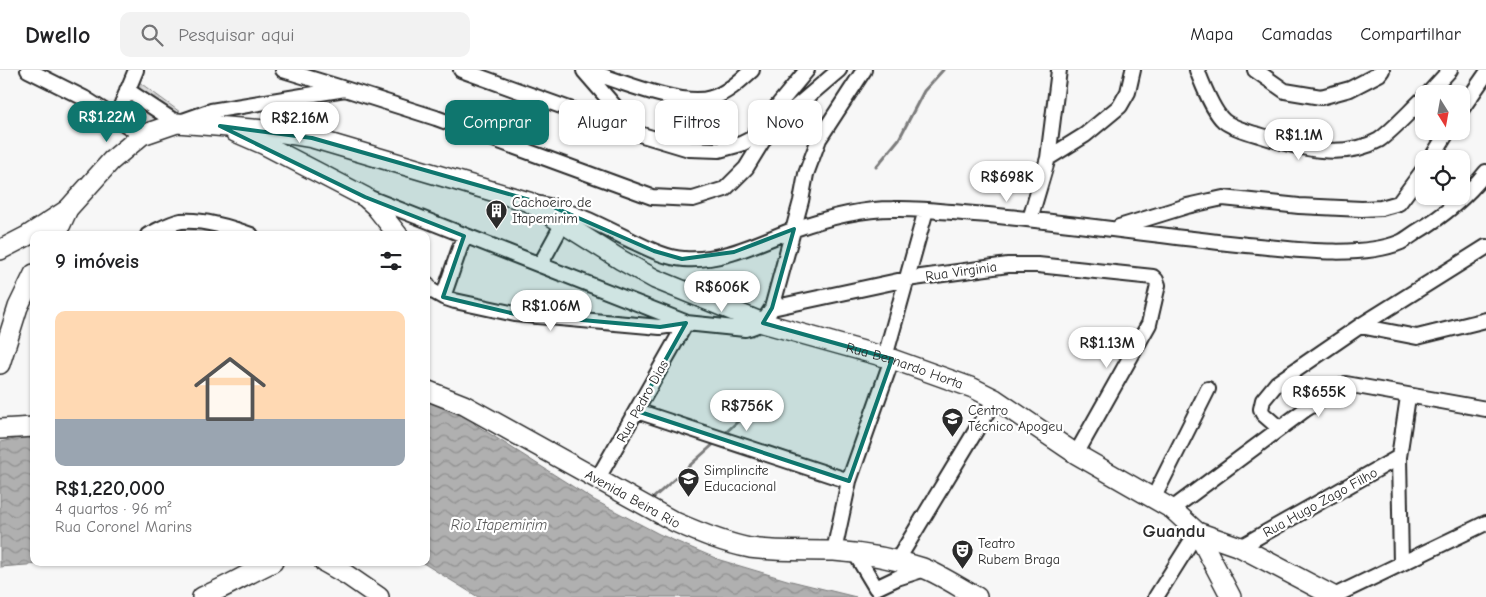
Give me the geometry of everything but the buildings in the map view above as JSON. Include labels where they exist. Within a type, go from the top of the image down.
[{"type":"main road","name":"Rua Bernardo Horta","points":[[177,123],[265,130],[312,138],[530,202],[655,279],[767,315],[973,388],[995,399],[1076,454],[1172,509],[1197,532],[1231,597]]},
{"type":"main road","points":[[35,231],[68,209],[111,161],[142,135],[177,123]]},
{"type":"main road","points":[[220,126],[265,145],[365,196],[395,231]]},
{"type":"main road","points":[[58,231],[68,209]]},
{"type":"main road","points":[[0,250],[30,234]]},
{"type":"main road","points":[[0,364],[18,307],[30,282]]},
{"type":"main road","points":[[0,318],[18,307]]},
{"type":"main road","name":"Avenida Beira Rio","points":[[430,392],[464,405],[675,522],[728,543],[772,550],[855,553],[897,561],[925,569],[977,597]]},
{"type":"main road","points":[[0,429],[30,428]]},
{"type":"main road","points":[[1197,532],[1240,547],[1335,597]]},
{"type":"main road","points":[[202,597],[227,587],[264,566]]},
{"type":"main road","points":[[331,566],[348,575],[378,597]]},
{"type":"street","points":[[28,70],[84,98],[142,135]]},
{"type":"street","points":[[116,118],[136,70]]},
{"type":"street","points":[[283,70],[436,118],[652,197],[693,199],[725,189],[746,168],[761,145]]},
{"type":"street","points":[[461,70],[559,105]]},
{"type":"street","points":[[584,70],[610,100]]},
{"type":"street","points":[[584,70],[668,96],[694,100],[711,99],[724,92],[752,70]]},
{"type":"street","points":[[782,100],[807,70]]},
{"type":"street","points":[[804,100],[839,70]]},
{"type":"street","points":[[767,315],[794,229],[806,174],[818,139],[864,70]]},
{"type":"street","points":[[1030,219],[1048,158],[1059,70]]},
{"type":"street","points":[[1048,158],[1085,135],[1120,106],[1128,92],[1133,70]]},
{"type":"street","points":[[1197,70],[1208,96],[1223,120],[1249,132],[1314,149],[1350,150],[1380,139],[1415,106]]},
{"type":"street","points":[[1255,70],[1285,91],[1322,97],[1350,89],[1379,74],[1382,70]]},
{"type":"street","points":[[1436,85],[1450,70]]},
{"type":"street","points":[[1470,96],[1485,72]]},
{"type":"street","points":[[127,90],[177,123],[211,111],[345,89]]},
{"type":"street","points":[[711,99],[729,147]]},
{"type":"street","points":[[645,136],[689,148],[718,150],[741,144],[748,140]]},
{"type":"street","points":[[530,202],[576,214],[654,251],[682,259],[705,259],[734,252],[794,229],[846,214],[891,209],[926,210],[1030,219],[1299,250],[1365,251],[1401,242],[1433,222],[1455,206],[1486,172]]},
{"type":"street","points":[[1114,228],[1187,206],[1223,198],[1299,206],[1381,208],[1399,203],[1415,181]]},
{"type":"street","points":[[365,196],[686,323]]},
{"type":"street","points":[[834,552],[849,480],[889,358],[907,279],[926,210]]},
{"type":"street","points":[[156,231],[180,221],[193,221],[241,231]]},
{"type":"street","points":[[540,265],[563,223]]},
{"type":"street","points":[[464,236],[431,290],[515,314],[660,327],[686,323]]},
{"type":"street","points":[[1279,428],[1263,414],[1261,406],[1263,400],[1277,383],[1360,326],[1486,247]]},
{"type":"street","name":"Rua Virginia","points":[[686,323],[745,329],[753,328],[767,315],[907,279],[1015,265],[1038,265],[1153,277],[1158,285],[1149,324],[1076,454]]},
{"type":"street","points":[[1360,326],[1417,337],[1486,320]]},
{"type":"street","name":"Rua Pedro Dias","points":[[598,478],[686,323]]},
{"type":"street","points":[[1172,509],[1279,428],[1346,384],[1486,409]]},
{"type":"street","points":[[1154,497],[1208,389]]},
{"type":"street","points":[[1401,564],[1400,457],[1408,396]]},
{"type":"street","points":[[897,561],[995,399]]},
{"type":"street","points":[[636,411],[849,480]]},
{"type":"street","name":"Rua Hugo Zago Filho","points":[[1240,547],[1400,457]]},
{"type":"street","points":[[1335,597],[1486,523]]},
{"type":"street","points":[[1156,597],[1197,532]]},
{"type":"street","points":[[855,553],[875,592],[898,578],[925,569]]},
{"type":"highlighted area","points":[[220,126],[312,138],[551,206],[654,251],[682,259],[734,252],[794,229],[772,308],[763,323],[892,359],[849,481],[637,411],[686,323],[660,327],[515,314],[443,297],[464,236],[365,197]]},
{"type":"green space","points":[[135,79],[184,115],[140,129],[121,117]]},
{"type":"green space","points":[[183,223],[220,231],[168,231]]},
{"type":"water","name":"Rio Itapemirim","points":[[430,396],[457,406],[476,425],[594,500],[659,534],[720,560],[787,580],[856,597],[478,597],[428,566],[430,566]]},
{"type":"water","points":[[30,436],[30,565],[0,567],[0,442]]},
{"type":"waterway","points":[[876,167],[899,139],[924,91],[943,70]]},
{"type":"waterway","points":[[723,435],[769,393]]},
{"type":"waterway","points":[[651,500],[716,442]]},
{"type":"place","name":"Cachoeiro de Itapemirim","points":[[496,229]]},
{"type":"place","name":"Centro Técnico Apogeu","points":[[952,437]]},
{"type":"place","name":"Simplincite Educacional","points":[[688,497]]},
{"type":"place","name":"Teatro Rubem Braga","points":[[962,570]]},
{"type":"district","name":"Guandu","points":[[1174,530]]}]
